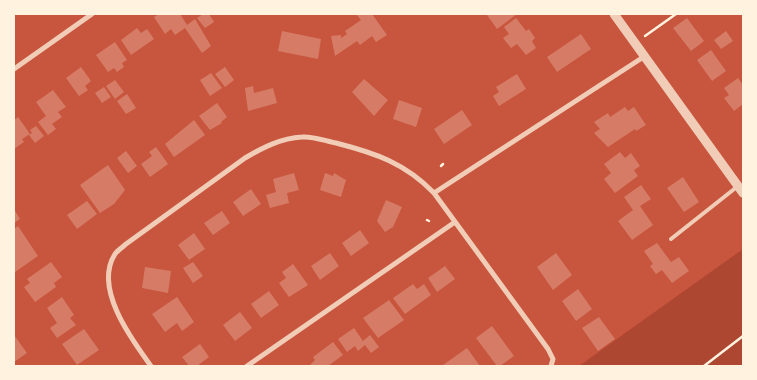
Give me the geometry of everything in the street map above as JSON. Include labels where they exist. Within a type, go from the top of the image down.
[{"type":"street","points":[[14,69],[92,14]]},
{"type":"street","points":[[614,14],[741,190]]},
{"type":"street","points":[[434,193],[645,56]]},
{"type":"street","points":[[151,366],[120,319],[110,296],[110,268],[115,254],[134,238],[264,147],[302,137],[365,150],[411,172],[434,193],[548,349],[552,364]]},
{"type":"street","points":[[247,366],[455,222]]},
{"type":"lane","points":[[670,239],[741,190]]},
{"type":"path","points":[[645,36],[676,14]]},
{"type":"path","points":[[704,366],[743,336]]},
{"type":"shaded area","points":[[743,249],[743,366],[579,366]]},
{"type":"building","points":[[159,14],[180,14],[187,25],[195,19],[211,46],[202,53],[185,28],[175,35],[171,29],[165,34],[154,17]]},
{"type":"building","points":[[203,14],[209,14],[214,22],[205,28],[197,18]]},
{"type":"building","points":[[356,14],[372,14],[387,35],[376,42],[372,36],[360,45],[357,41],[335,56],[331,36],[341,35],[341,38],[347,34],[345,31],[361,20]]},
{"type":"building","points":[[517,14],[497,29],[487,15]]},
{"type":"building","points":[[516,18],[526,31],[529,29],[535,38],[532,41],[536,48],[526,55],[517,44],[511,48],[503,38],[509,34],[504,27]]},
{"type":"building","points":[[687,18],[704,41],[691,51],[673,28]]},
{"type":"building","points":[[137,28],[141,33],[147,29],[154,39],[131,55],[121,40]]},
{"type":"building","points":[[282,31],[321,39],[318,59],[278,51]]},
{"type":"building","points":[[726,31],[733,41],[721,49],[714,40]]},
{"type":"building","points":[[581,34],[591,49],[557,72],[547,57]]},
{"type":"building","points":[[115,42],[127,60],[122,63],[124,67],[117,72],[114,68],[108,72],[96,55]]},
{"type":"building","points":[[711,50],[726,71],[712,81],[697,60]]},
{"type":"building","points":[[81,67],[91,81],[85,86],[88,90],[79,96],[66,78]]},
{"type":"building","points":[[225,67],[234,80],[225,87],[215,74]]},
{"type":"building","points":[[211,73],[222,88],[210,96],[200,80]]},
{"type":"building","points":[[517,74],[526,89],[499,106],[493,96],[499,92],[496,87]]},
{"type":"building","points":[[738,78],[743,85],[743,104],[734,111],[724,98],[729,95],[724,88]]},
{"type":"building","points":[[364,79],[388,100],[374,116],[352,92]]},
{"type":"building","points":[[115,80],[124,92],[115,99],[106,86]]},
{"type":"building","points":[[253,86],[254,93],[273,88],[277,103],[248,111],[245,88]]},
{"type":"building","points":[[104,87],[111,97],[102,103],[95,93]]},
{"type":"building","points":[[53,90],[66,107],[58,112],[62,117],[52,124],[56,129],[48,135],[38,122],[46,116],[36,102]]},
{"type":"building","points":[[127,94],[136,108],[126,114],[117,101]]},
{"type":"building","points":[[399,100],[422,108],[416,127],[393,119]]},
{"type":"building","points":[[217,103],[227,117],[222,123],[210,130],[199,116]]},
{"type":"building","points":[[625,107],[628,111],[634,107],[646,125],[636,131],[635,129],[608,147],[594,133],[600,129],[594,122],[608,113],[610,117]]},
{"type":"building","points":[[462,110],[472,125],[444,144],[434,129]]},
{"type":"building","points":[[18,117],[30,134],[22,139],[24,142],[14,149],[14,120]]},
{"type":"building","points":[[194,120],[205,135],[174,157],[165,144]]},
{"type":"building","points":[[36,126],[44,136],[35,143],[29,135],[32,133],[30,130]]},
{"type":"building","points":[[156,147],[168,164],[150,177],[141,164],[152,156],[149,152]]},
{"type":"building","points":[[126,151],[137,166],[128,173],[117,158]]},
{"type":"building","points":[[620,152],[625,158],[631,153],[640,166],[634,170],[638,176],[615,193],[604,179],[611,173],[604,164]]},
{"type":"building","points":[[108,165],[125,190],[114,204],[100,213],[80,185]]},
{"type":"building","points":[[294,173],[299,190],[287,193],[289,203],[270,208],[266,195],[276,192],[273,179]]},
{"type":"building","points":[[325,173],[333,176],[334,173],[346,180],[341,197],[320,190]]},
{"type":"building","points":[[683,177],[699,202],[684,212],[667,188]]},
{"type":"building","points":[[641,185],[651,199],[640,206],[653,225],[632,240],[618,221],[633,210],[624,197]]},
{"type":"building","points":[[251,189],[261,204],[243,216],[233,202]]},
{"type":"building","points":[[386,200],[402,207],[393,227],[385,232],[377,221]]},
{"type":"building","points":[[87,201],[97,214],[77,229],[67,215]]},
{"type":"building","points":[[14,209],[20,219],[14,223]]},
{"type":"building","points":[[222,211],[230,223],[213,235],[204,223]]},
{"type":"building","points":[[18,226],[38,256],[15,272],[14,229]]},
{"type":"building","points":[[360,230],[369,243],[351,256],[342,243]]},
{"type":"building","points":[[194,233],[205,249],[189,260],[178,245]]},
{"type":"building","points":[[657,243],[671,262],[679,257],[689,271],[672,283],[662,270],[656,274],[650,266],[653,264],[644,251]]},
{"type":"building","points":[[330,253],[339,266],[320,280],[311,266]]},
{"type":"building","points":[[556,253],[572,275],[553,290],[537,267]]},
{"type":"building","points":[[51,262],[62,277],[54,283],[56,287],[35,302],[24,287],[30,283],[27,279]]},
{"type":"building","points":[[193,262],[203,276],[193,283],[183,268]]},
{"type":"building","points":[[293,264],[308,285],[289,297],[279,283],[286,278],[282,272]]},
{"type":"building","points":[[445,266],[455,279],[437,292],[428,278]]},
{"type":"building","points":[[145,267],[171,271],[168,293],[142,288]]},
{"type":"building","points":[[413,284],[417,289],[424,284],[431,295],[405,314],[393,298]]},
{"type":"building","points":[[578,289],[592,309],[576,321],[562,301]]},
{"type":"building","points":[[269,291],[279,305],[261,318],[251,304]]},
{"type":"building","points":[[62,297],[74,315],[70,318],[76,325],[57,338],[50,328],[57,323],[47,308]]},
{"type":"building","points":[[177,297],[194,322],[182,331],[177,323],[165,332],[152,314]]},
{"type":"building","points":[[389,300],[404,320],[378,338],[363,318]]},
{"type":"building","points":[[240,312],[252,328],[235,341],[223,325]]},
{"type":"building","points":[[599,317],[615,339],[598,351],[582,328]]},
{"type":"building","points":[[492,326],[514,356],[500,366],[497,366],[476,338]]},
{"type":"building","points":[[354,328],[363,341],[370,335],[379,347],[371,353],[365,345],[358,351],[355,346],[347,352],[338,339]]},
{"type":"building","points":[[84,329],[99,350],[77,365],[62,344]]},
{"type":"building","points":[[14,335],[27,353],[14,362]]},
{"type":"building","points":[[333,342],[343,355],[328,366],[311,366],[315,360],[313,357]]},
{"type":"building","points":[[200,344],[209,357],[197,366],[189,366],[182,357]]},
{"type":"building","points":[[467,348],[480,366],[443,365]]}]
